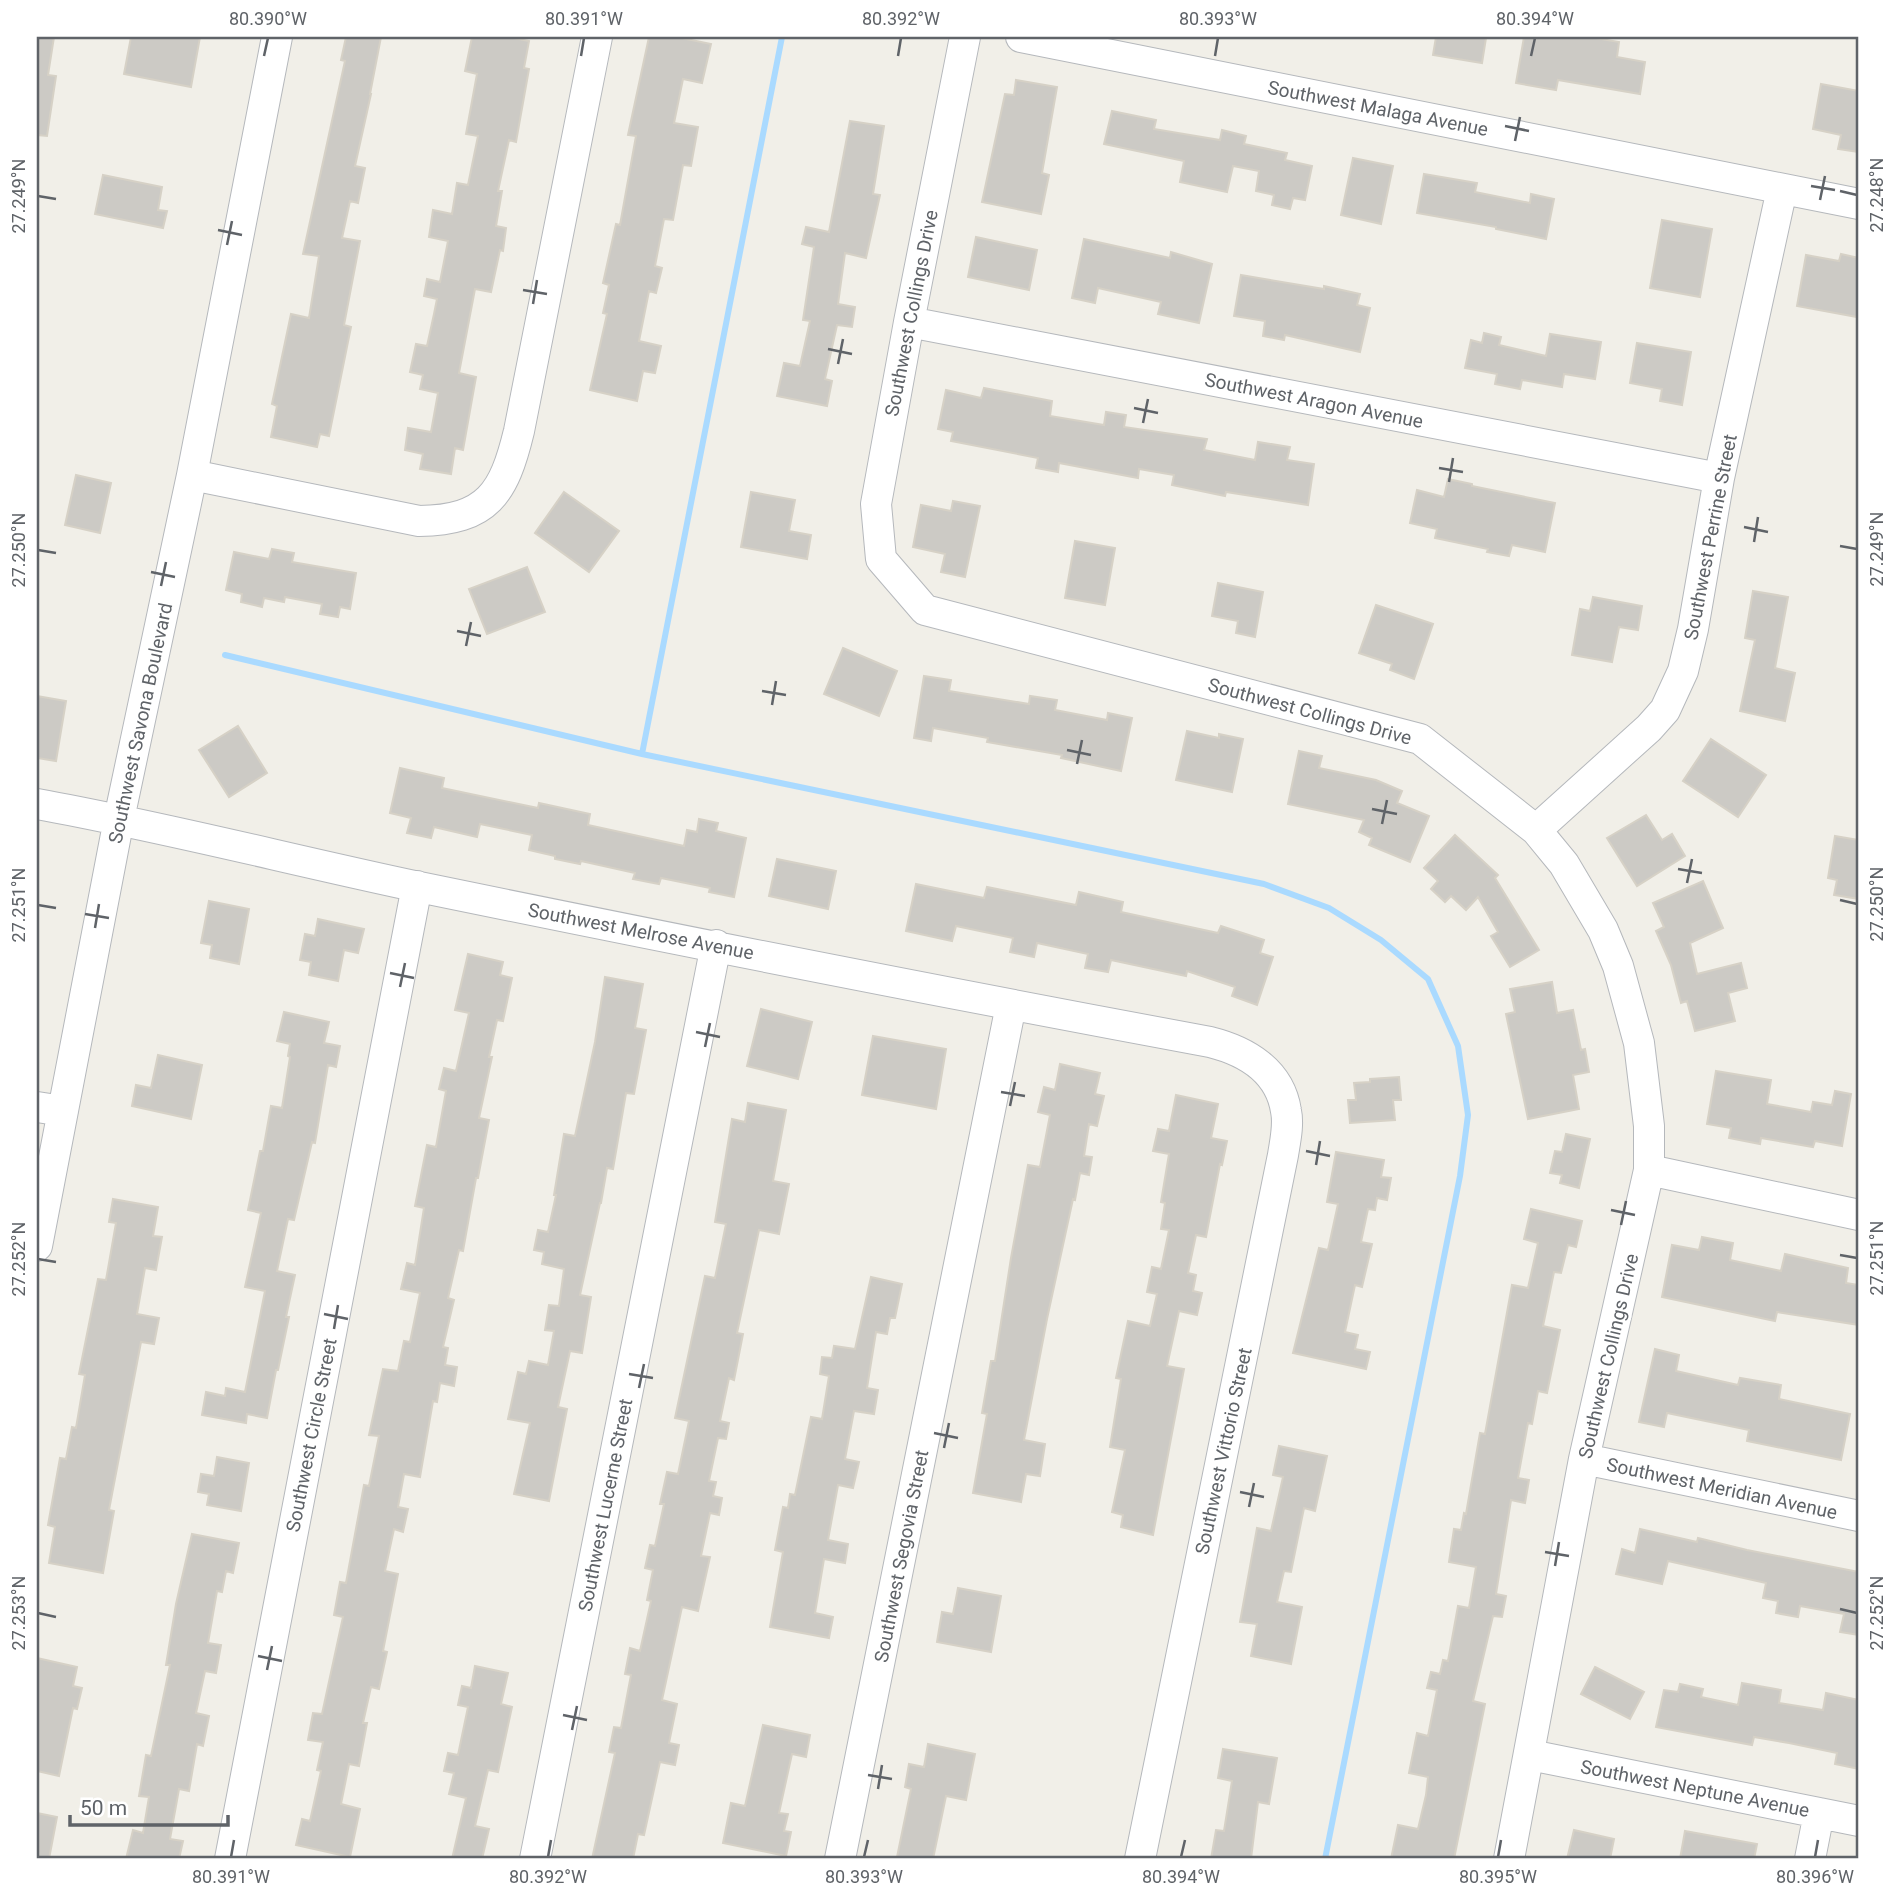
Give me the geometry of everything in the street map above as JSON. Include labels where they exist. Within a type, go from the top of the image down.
[{"type":"street","name":"Southwest Savona Boulevard","points":[[37,1245],[50,1109],[119,819],[192,475],[277,37]]},
{"type":"street","points":[[192,475],[419,521],[462,516],[482,507],[493,496],[504,479],[519,430],[597,37]]},
{"type":"street","name":"Southwest Collings Drive","points":[[965,37],[876,504],[881,559],[925,610],[1419,739],[1536,830],[1564,864],[1602,930],[1618,966],[1631,1008],[1641,1056],[1649,1126],[1649,1170],[1584,1460],[1509,1859]]},
{"type":"street","name":"Southwest Malaga Avenue","points":[[1021,37],[1859,204]]},
{"type":"street","name":"Southwest Perrine Street","points":[[1536,830],[1649,728],[1674,694],[1683,671],[1693,629],[1719,478],[1782,189]]},
{"type":"street","name":"Southwest Aragon Avenue","points":[[909,322],[1719,478]]},
{"type":"street","name":"Southwest Melrose Avenue","points":[[37,804],[119,819],[417,886],[1011,1005],[1210,1042],[1246,1055]]},
{"type":"street","name":"Southwest Circle Street","points":[[230,1859],[417,886]]},
{"type":"street","name":"Southwest Lucerne Street","points":[[534,1859],[716,945]]},
{"type":"street","name":"Southwest Segovia Street","points":[[840,1859],[1011,1005]]},
{"type":"street","name":"Southwest Vittorio Street","points":[[1140,1859],[1283,1155],[1286,1111],[1280,1093],[1270,1075],[1246,1055]]},
{"type":"street","points":[[1649,1170],[1859,1214]]},
{"type":"street","name":"Southwest Meridian Avenue","points":[[1584,1460],[1859,1516]]},
{"type":"street","name":"Southwest Neptune Avenue","points":[[1530,1755],[1859,1821]]},
{"type":"street","points":[[1810,1859],[1819,1813]]},
{"type":"building","points":[[37,37],[54,37],[48,75],[56,76],[47,136],[37,135]]},
{"type":"building","points":[[131,37],[200,37],[191,87],[124,74]]},
{"type":"building","points":[[346,37],[381,37],[355,166],[365,168],[358,203],[350,201],[342,238],[360,241],[344,325],[351,327],[329,436],[320,434],[317,447],[271,437],[277,406],[272,404],[291,314],[309,318],[319,256],[303,254],[345,61],[341,60]]},
{"type":"building","points":[[472,37],[509,37],[529,41],[524,68],[529,69],[516,142],[509,140],[498,191],[502,191],[496,226],[506,228],[503,251],[500,250],[491,292],[475,289],[459,373],[476,377],[463,450],[455,448],[451,474],[420,469],[423,454],[405,450],[408,428],[431,432],[438,393],[420,389],[423,375],[410,372],[416,344],[427,346],[437,299],[424,296],[427,279],[440,282],[448,241],[429,237],[433,210],[452,214],[457,183],[468,185],[478,136],[466,134],[477,74],[465,71]]},
{"type":"building","points":[[649,37],[677,37],[711,44],[702,83],[683,79],[674,123],[698,127],[691,166],[683,165],[673,220],[664,219],[655,266],[662,268],[656,293],[649,291],[639,341],[661,346],[655,373],[643,371],[637,401],[590,390],[607,314],[603,313],[609,285],[603,283],[616,224],[620,225],[636,136],[628,135]]},
{"type":"building","points":[[1436,37],[1486,38],[1482,63],[1433,55]]},
{"type":"building","points":[[1524,37],[1590,37],[1619,42],[1617,57],[1645,62],[1640,94],[1558,80],[1556,90],[1516,83]]},
{"type":"building","points":[[1016,80],[1057,87],[1042,173],[1049,175],[1041,214],[982,202],[1005,94],[1014,95]]},
{"type":"building","points":[[1821,84],[1859,91],[1859,152],[1838,149],[1841,135],[1813,129]]},
{"type":"building","points":[[1112,111],[1156,120],[1154,129],[1220,140],[1222,130],[1246,136],[1244,144],[1287,153],[1285,160],[1312,166],[1305,200],[1293,198],[1290,209],[1272,205],[1274,195],[1256,191],[1259,171],[1233,166],[1227,192],[1180,182],[1184,161],[1104,144]]},
{"type":"building","points":[[850,121],[884,126],[873,194],[880,195],[866,258],[845,253],[838,304],[855,307],[852,327],[837,325],[825,379],[832,381],[827,406],[777,396],[784,363],[800,366],[810,321],[803,320],[814,247],[802,244],[806,227],[829,232]]},
{"type":"building","points":[[1353,158],[1393,166],[1381,224],[1341,215]]},
{"type":"building","points":[[1424,174],[1477,183],[1475,192],[1530,203],[1531,194],[1554,199],[1546,239],[1417,213]]},
{"type":"building","points":[[103,175],[162,187],[158,210],[167,211],[163,228],[95,214]]},
{"type":"building","points":[[1662,220],[1712,229],[1700,297],[1650,288]]},
{"type":"building","points":[[976,237],[1037,250],[1029,290],[968,277]]},
{"type":"building","points":[[1084,239],[1170,258],[1171,252],[1212,264],[1199,323],[1158,314],[1161,302],[1098,288],[1095,303],[1072,298]]},
{"type":"building","points":[[1841,254],[1859,258],[1857,317],[1797,306],[1806,255],[1839,261]]},
{"type":"building","points":[[1241,275],[1324,289],[1324,286],[1360,294],[1357,305],[1370,308],[1360,352],[1285,335],[1284,340],[1263,336],[1265,321],[1234,316]]},
{"type":"building","points":[[1484,333],[1501,337],[1499,345],[1546,356],[1550,334],[1601,342],[1595,379],[1564,374],[1562,387],[1522,380],[1520,389],[1495,384],[1497,374],[1465,368],[1471,340],[1482,343]]},
{"type":"building","points":[[1637,343],[1691,352],[1682,405],[1660,401],[1662,389],[1630,383]]},
{"type":"building","points":[[984,388],[1052,401],[1050,416],[1104,425],[1106,412],[1126,415],[1124,427],[1207,439],[1204,450],[1255,460],[1258,442],[1290,447],[1287,460],[1314,464],[1308,505],[1226,492],[1225,496],[1172,485],[1174,475],[1139,469],[1138,478],[1059,463],[1058,472],[1036,468],[1038,458],[951,441],[953,432],[938,429],[946,390],[981,398]]},
{"type":"building","points":[[76,475],[111,483],[100,533],[65,525]]},
{"type":"building","points":[[1448,479],[1555,503],[1545,552],[1512,545],[1509,556],[1487,552],[1488,549],[1435,538],[1437,529],[1410,523],[1417,490],[1444,497]]},
{"type":"building","points":[[564,492],[619,531],[589,572],[535,533]]},
{"type":"building","points":[[751,492],[795,500],[789,531],[811,535],[807,559],[741,547]]},
{"type":"building","points":[[953,501],[980,506],[965,577],[941,572],[945,554],[913,547],[921,505],[951,511]]},
{"type":"building","points":[[1075,541],[1115,548],[1105,605],[1065,598]]},
{"type":"building","points":[[272,549],[294,553],[292,562],[356,573],[350,609],[340,607],[338,617],[320,614],[322,604],[285,597],[284,602],[264,598],[262,607],[241,602],[242,594],[226,590],[234,552],[269,559]]},
{"type":"building","points":[[527,567],[545,612],[487,634],[469,589]]},
{"type":"building","points":[[1218,583],[1263,592],[1255,637],[1236,633],[1238,621],[1212,616]]},
{"type":"building","points":[[1753,591],[1788,597],[1775,668],[1795,673],[1785,721],[1740,711],[1755,640],[1745,638]]},
{"type":"building","points":[[1593,597],[1642,606],[1638,630],[1619,627],[1612,662],[1572,655],[1580,609],[1590,611]]},
{"type":"building","points":[[1376,605],[1433,624],[1414,679],[1390,670],[1392,664],[1359,653]]},
{"type":"building","points":[[843,648],[897,671],[879,716],[824,694]]},
{"type":"building","points":[[924,676],[951,680],[949,691],[1029,704],[1030,696],[1057,700],[1055,710],[1107,720],[1108,713],[1132,718],[1121,771],[1061,758],[1062,755],[987,742],[988,738],[933,728],[931,741],[914,738]]},
{"type":"building","points":[[37,696],[66,701],[56,761],[37,758]]},
{"type":"building","points":[[238,726],[267,773],[229,797],[199,750]]},
{"type":"building","points":[[1187,731],[1219,738],[1219,734],[1243,739],[1232,792],[1176,780]]},
{"type":"building","points":[[1711,739],[1766,775],[1738,817],[1683,781]]},
{"type":"building","points":[[1299,751],[1322,756],[1319,768],[1376,780],[1402,791],[1397,803],[1429,816],[1410,862],[1369,845],[1372,838],[1359,832],[1364,820],[1288,804]]},
{"type":"building","points":[[400,768],[444,778],[442,788],[538,808],[539,803],[590,814],[588,825],[684,846],[687,830],[697,832],[699,819],[718,823],[716,831],[746,838],[734,897],[709,892],[710,888],[661,878],[659,884],[633,879],[635,873],[581,861],[580,864],[555,859],[555,856],[529,850],[532,835],[480,824],[477,837],[434,827],[431,838],[407,833],[411,818],[390,813]]},
{"type":"building","points":[[1646,815],[1662,840],[1672,834],[1685,856],[1637,886],[1607,838]]},
{"type":"building","points":[[1455,835],[1498,875],[1495,878],[1539,950],[1510,967],[1491,936],[1498,932],[1478,897],[1466,910],[1451,896],[1445,902],[1431,889],[1438,881],[1424,868]]},
{"type":"building","points":[[1835,836],[1859,840],[1859,899],[1834,895],[1837,880],[1828,878]]},
{"type":"building","points":[[777,859],[836,871],[828,909],[769,896]]},
{"type":"building","points":[[1703,881],[1723,928],[1690,943],[1697,974],[1741,963],[1747,988],[1728,993],[1735,1021],[1695,1031],[1687,1001],[1681,1003],[1671,965],[1656,931],[1664,927],[1653,903]]},
{"type":"building","points":[[916,884],[984,898],[987,887],[1076,905],[1079,892],[1123,902],[1121,912],[1218,933],[1221,926],[1264,940],[1260,953],[1273,957],[1257,1005],[1232,996],[1235,987],[1187,971],[1186,976],[1111,960],[1108,972],[1085,968],[1088,954],[1037,943],[1034,957],[1010,952],[1013,938],[956,926],[952,941],[906,931]]},
{"type":"building","points":[[209,901],[249,909],[239,964],[210,958],[212,945],[201,943]]},
{"type":"building","points":[[318,919],[364,929],[358,953],[344,950],[338,981],[309,975],[311,962],[300,960],[305,934],[315,936]]},
{"type":"building","points":[[468,954],[503,962],[500,975],[512,978],[503,1021],[497,1020],[489,1057],[492,1057],[479,1118],[489,1120],[463,1251],[459,1250],[448,1298],[454,1300],[443,1347],[448,1348],[445,1365],[457,1367],[454,1386],[440,1383],[437,1402],[433,1401],[420,1477],[404,1474],[398,1507],[408,1509],[403,1532],[394,1529],[385,1571],[398,1574],[383,1651],[387,1652],[379,1689],[371,1687],[363,1723],[367,1723],[359,1766],[349,1764],[341,1804],[360,1809],[350,1857],[296,1845],[302,1819],[310,1821],[321,1771],[317,1770],[323,1742],[308,1740],[313,1713],[322,1714],[343,1617],[334,1615],[340,1582],[346,1583],[364,1485],[369,1486],[379,1436],[369,1435],[383,1369],[398,1371],[404,1341],[410,1342],[420,1293],[401,1289],[407,1263],[415,1265],[424,1208],[415,1206],[427,1145],[436,1147],[446,1091],[439,1089],[444,1068],[456,1071],[469,1013],[455,1010]]},
{"type":"building","points":[[605,977],[643,984],[635,1028],[646,1030],[634,1094],[626,1093],[613,1169],[607,1168],[580,1295],[591,1297],[582,1353],[570,1351],[558,1407],[567,1409],[549,1501],[514,1494],[530,1423],[508,1419],[518,1372],[526,1374],[529,1361],[548,1365],[554,1331],[545,1330],[549,1305],[559,1306],[564,1269],[542,1264],[544,1252],[534,1250],[538,1230],[548,1232],[564,1134],[575,1136],[595,1042]]},
{"type":"building","points":[[1552,982],[1557,1013],[1573,1010],[1581,1050],[1585,1049],[1589,1072],[1573,1075],[1579,1109],[1528,1119],[1506,1014],[1515,1012],[1510,989]]},
{"type":"building","points":[[761,1009],[812,1022],[798,1079],[747,1066]]},
{"type":"building","points":[[284,1012],[329,1022],[324,1043],[340,1046],[336,1067],[328,1065],[315,1143],[312,1142],[294,1220],[288,1219],[277,1271],[295,1275],[286,1317],[289,1317],[267,1418],[247,1414],[246,1423],[202,1415],[206,1392],[225,1396],[226,1388],[245,1392],[265,1291],[245,1287],[261,1213],[248,1210],[271,1106],[282,1108],[290,1057],[290,1044],[277,1041]]},
{"type":"building","points":[[873,1036],[946,1049],[936,1109],[862,1095]]},
{"type":"building","points":[[158,1055],[202,1065],[191,1119],[132,1106],[136,1085],[151,1088]]},
{"type":"building","points":[[1060,1064],[1100,1073],[1095,1094],[1104,1096],[1097,1126],[1089,1124],[1084,1156],[1092,1157],[1089,1175],[1080,1173],[1075,1200],[1073,1199],[1024,1440],[1045,1444],[1040,1476],[1026,1474],[1021,1502],[973,1493],[987,1414],[982,1413],[991,1361],[995,1361],[1028,1165],[1040,1167],[1050,1115],[1038,1112],[1044,1087],[1055,1090]]},
{"type":"building","points":[[1716,1071],[1771,1080],[1767,1104],[1811,1112],[1813,1102],[1832,1105],[1835,1091],[1851,1094],[1842,1146],[1815,1141],[1813,1147],[1761,1138],[1760,1144],[1729,1138],[1731,1128],[1707,1124]]},
{"type":"building","points":[[1399,1077],[1401,1100],[1393,1100],[1395,1120],[1350,1123],[1348,1100],[1356,1100],[1354,1083]]},
{"type":"building","points":[[1176,1095],[1218,1104],[1211,1138],[1227,1141],[1206,1237],[1196,1235],[1188,1273],[1196,1275],[1193,1291],[1202,1293],[1197,1315],[1179,1311],[1167,1366],[1184,1369],[1153,1535],[1121,1527],[1123,1515],[1112,1512],[1125,1450],[1110,1447],[1121,1379],[1116,1378],[1128,1321],[1150,1326],[1157,1294],[1147,1292],[1152,1267],[1161,1269],[1169,1230],[1161,1229],[1165,1203],[1161,1202],[1169,1154],[1153,1151],[1158,1129],[1169,1131]]},
{"type":"building","points":[[748,1103],[786,1110],[773,1181],[789,1184],[779,1234],[759,1230],[737,1333],[743,1334],[734,1380],[729,1378],[720,1421],[729,1423],[726,1439],[718,1438],[709,1481],[716,1482],[713,1496],[722,1498],[719,1515],[710,1513],[701,1556],[710,1557],[698,1611],[682,1607],[662,1700],[677,1704],[669,1743],[679,1745],[675,1765],[660,1762],[644,1835],[638,1834],[633,1859],[592,1859],[615,1753],[609,1752],[614,1727],[621,1728],[631,1675],[625,1674],[630,1648],[640,1651],[651,1601],[647,1600],[653,1570],[645,1568],[650,1545],[655,1546],[664,1504],[660,1504],[667,1472],[678,1474],[689,1421],[675,1418],[705,1276],[715,1278],[726,1224],[715,1222],[732,1119],[745,1122]]},
{"type":"building","points":[[1566,1134],[1590,1139],[1579,1188],[1560,1183],[1562,1175],[1550,1173],[1555,1151],[1562,1152]]},
{"type":"building","points":[[1336,1152],[1384,1160],[1381,1177],[1391,1178],[1387,1200],[1377,1198],[1375,1210],[1368,1209],[1361,1242],[1372,1244],[1362,1287],[1355,1285],[1345,1332],[1358,1335],[1355,1349],[1370,1352],[1366,1369],[1293,1353],[1319,1248],[1328,1250],[1338,1204],[1327,1202]]},
{"type":"building","points":[[113,1199],[158,1207],[153,1236],[162,1237],[156,1270],[145,1268],[137,1314],[159,1318],[154,1344],[141,1342],[109,1510],[114,1511],[103,1573],[49,1563],[55,1527],[48,1525],[60,1458],[66,1459],[72,1427],[76,1428],[85,1375],[79,1374],[98,1279],[106,1280],[116,1223],[109,1222]]},
{"type":"building","points":[[1531,1209],[1582,1221],[1576,1247],[1568,1245],[1561,1273],[1554,1272],[1543,1326],[1560,1330],[1547,1393],[1538,1391],[1532,1424],[1528,1423],[1518,1478],[1529,1480],[1525,1503],[1511,1500],[1496,1594],[1506,1596],[1502,1617],[1493,1616],[1473,1701],[1485,1704],[1454,1859],[1391,1859],[1398,1825],[1418,1829],[1426,1795],[1428,1777],[1409,1773],[1417,1733],[1428,1736],[1437,1690],[1427,1688],[1431,1672],[1440,1674],[1443,1660],[1448,1661],[1458,1606],[1469,1608],[1476,1567],[1449,1562],[1454,1529],[1461,1530],[1464,1513],[1466,1514],[1480,1433],[1485,1434],[1512,1285],[1528,1288],[1538,1243],[1524,1239]]},
{"type":"building","points":[[1702,1237],[1733,1243],[1730,1260],[1781,1271],[1785,1254],[1848,1268],[1846,1283],[1859,1285],[1859,1325],[1777,1312],[1775,1321],[1662,1297],[1672,1245],[1699,1250]]},
{"type":"building","points":[[871,1277],[902,1284],[895,1318],[890,1318],[887,1334],[876,1332],[867,1388],[878,1390],[874,1414],[854,1411],[845,1459],[859,1462],[853,1488],[838,1485],[828,1540],[848,1544],[845,1563],[824,1559],[815,1613],[833,1617],[829,1638],[770,1627],[783,1552],[775,1550],[783,1507],[788,1508],[790,1494],[795,1495],[811,1417],[822,1419],[829,1376],[820,1374],[822,1357],[832,1358],[834,1346],[855,1349]]},
{"type":"building","points":[[1655,1349],[1679,1355],[1676,1371],[1738,1385],[1740,1378],[1781,1385],[1779,1399],[1850,1414],[1841,1460],[1747,1441],[1749,1430],[1667,1413],[1664,1427],[1639,1422]]},
{"type":"building","points":[[1279,1446],[1327,1456],[1315,1511],[1304,1508],[1291,1572],[1284,1571],[1277,1602],[1302,1607],[1291,1664],[1251,1656],[1257,1624],[1240,1622],[1257,1528],[1271,1531],[1283,1477],[1273,1475]]},
{"type":"building","points":[[217,1457],[249,1463],[241,1511],[207,1505],[209,1494],[198,1492],[201,1474],[214,1476]]},
{"type":"building","points":[[1640,1529],[1697,1542],[1698,1538],[1859,1572],[1859,1635],[1840,1632],[1844,1614],[1800,1606],[1798,1617],[1776,1613],[1778,1601],[1763,1598],[1766,1583],[1668,1561],[1662,1584],[1616,1574],[1622,1549],[1635,1553]]},
{"type":"building","points":[[192,1534],[239,1543],[233,1573],[226,1571],[222,1592],[217,1591],[208,1643],[221,1645],[216,1673],[205,1671],[196,1713],[209,1716],[203,1746],[197,1744],[189,1791],[179,1789],[170,1839],[183,1841],[179,1859],[126,1859],[133,1830],[143,1833],[149,1797],[139,1796],[146,1755],[151,1756],[170,1665],[166,1665],[176,1604]]},
{"type":"building","points":[[958,1588],[1001,1596],[991,1652],[937,1642],[942,1612],[953,1614]]},
{"type":"building","points":[[37,1658],[77,1667],[73,1686],[82,1688],[77,1709],[73,1708],[59,1776],[37,1771]]},
{"type":"building","points":[[475,1666],[508,1673],[501,1704],[512,1707],[498,1772],[488,1770],[475,1826],[489,1829],[482,1859],[452,1859],[466,1798],[449,1794],[454,1773],[444,1771],[448,1753],[458,1755],[468,1707],[458,1705],[462,1686],[471,1688]]},
{"type":"building","points":[[1595,1667],[1644,1692],[1630,1719],[1581,1694]]},
{"type":"building","points":[[1742,1683],[1781,1690],[1779,1703],[1823,1710],[1826,1693],[1859,1700],[1859,1769],[1835,1764],[1837,1753],[1789,1743],[1754,1737],[1752,1745],[1656,1727],[1664,1690],[1678,1692],[1680,1684],[1703,1689],[1701,1697],[1738,1705]]},
{"type":"building","points":[[763,1725],[810,1735],[806,1757],[792,1754],[779,1813],[788,1814],[784,1831],[791,1832],[786,1856],[723,1843],[731,1803],[745,1806]]},
{"type":"building","points":[[928,1744],[975,1754],[966,1800],[946,1796],[933,1859],[897,1857],[911,1789],[905,1787],[909,1764],[924,1767]]},
{"type":"building","points":[[1223,1749],[1277,1758],[1269,1804],[1258,1802],[1251,1859],[1211,1859],[1216,1830],[1224,1831],[1232,1781],[1218,1778]]},
{"type":"building","points":[[37,1813],[57,1817],[49,1859],[37,1859]]},
{"type":"building","points":[[1574,1830],[1614,1839],[1610,1859],[1567,1859]]},
{"type":"building","points":[[1685,1831],[1757,1844],[1754,1859],[1680,1859]]},
{"type":"waterway","points":[[642,754],[782,37]]},
{"type":"waterway","points":[[225,655],[642,754],[1264,884],[1329,908],[1381,940],[1428,979],[1458,1046],[1468,1115],[1460,1176],[1325,1859]]}]
